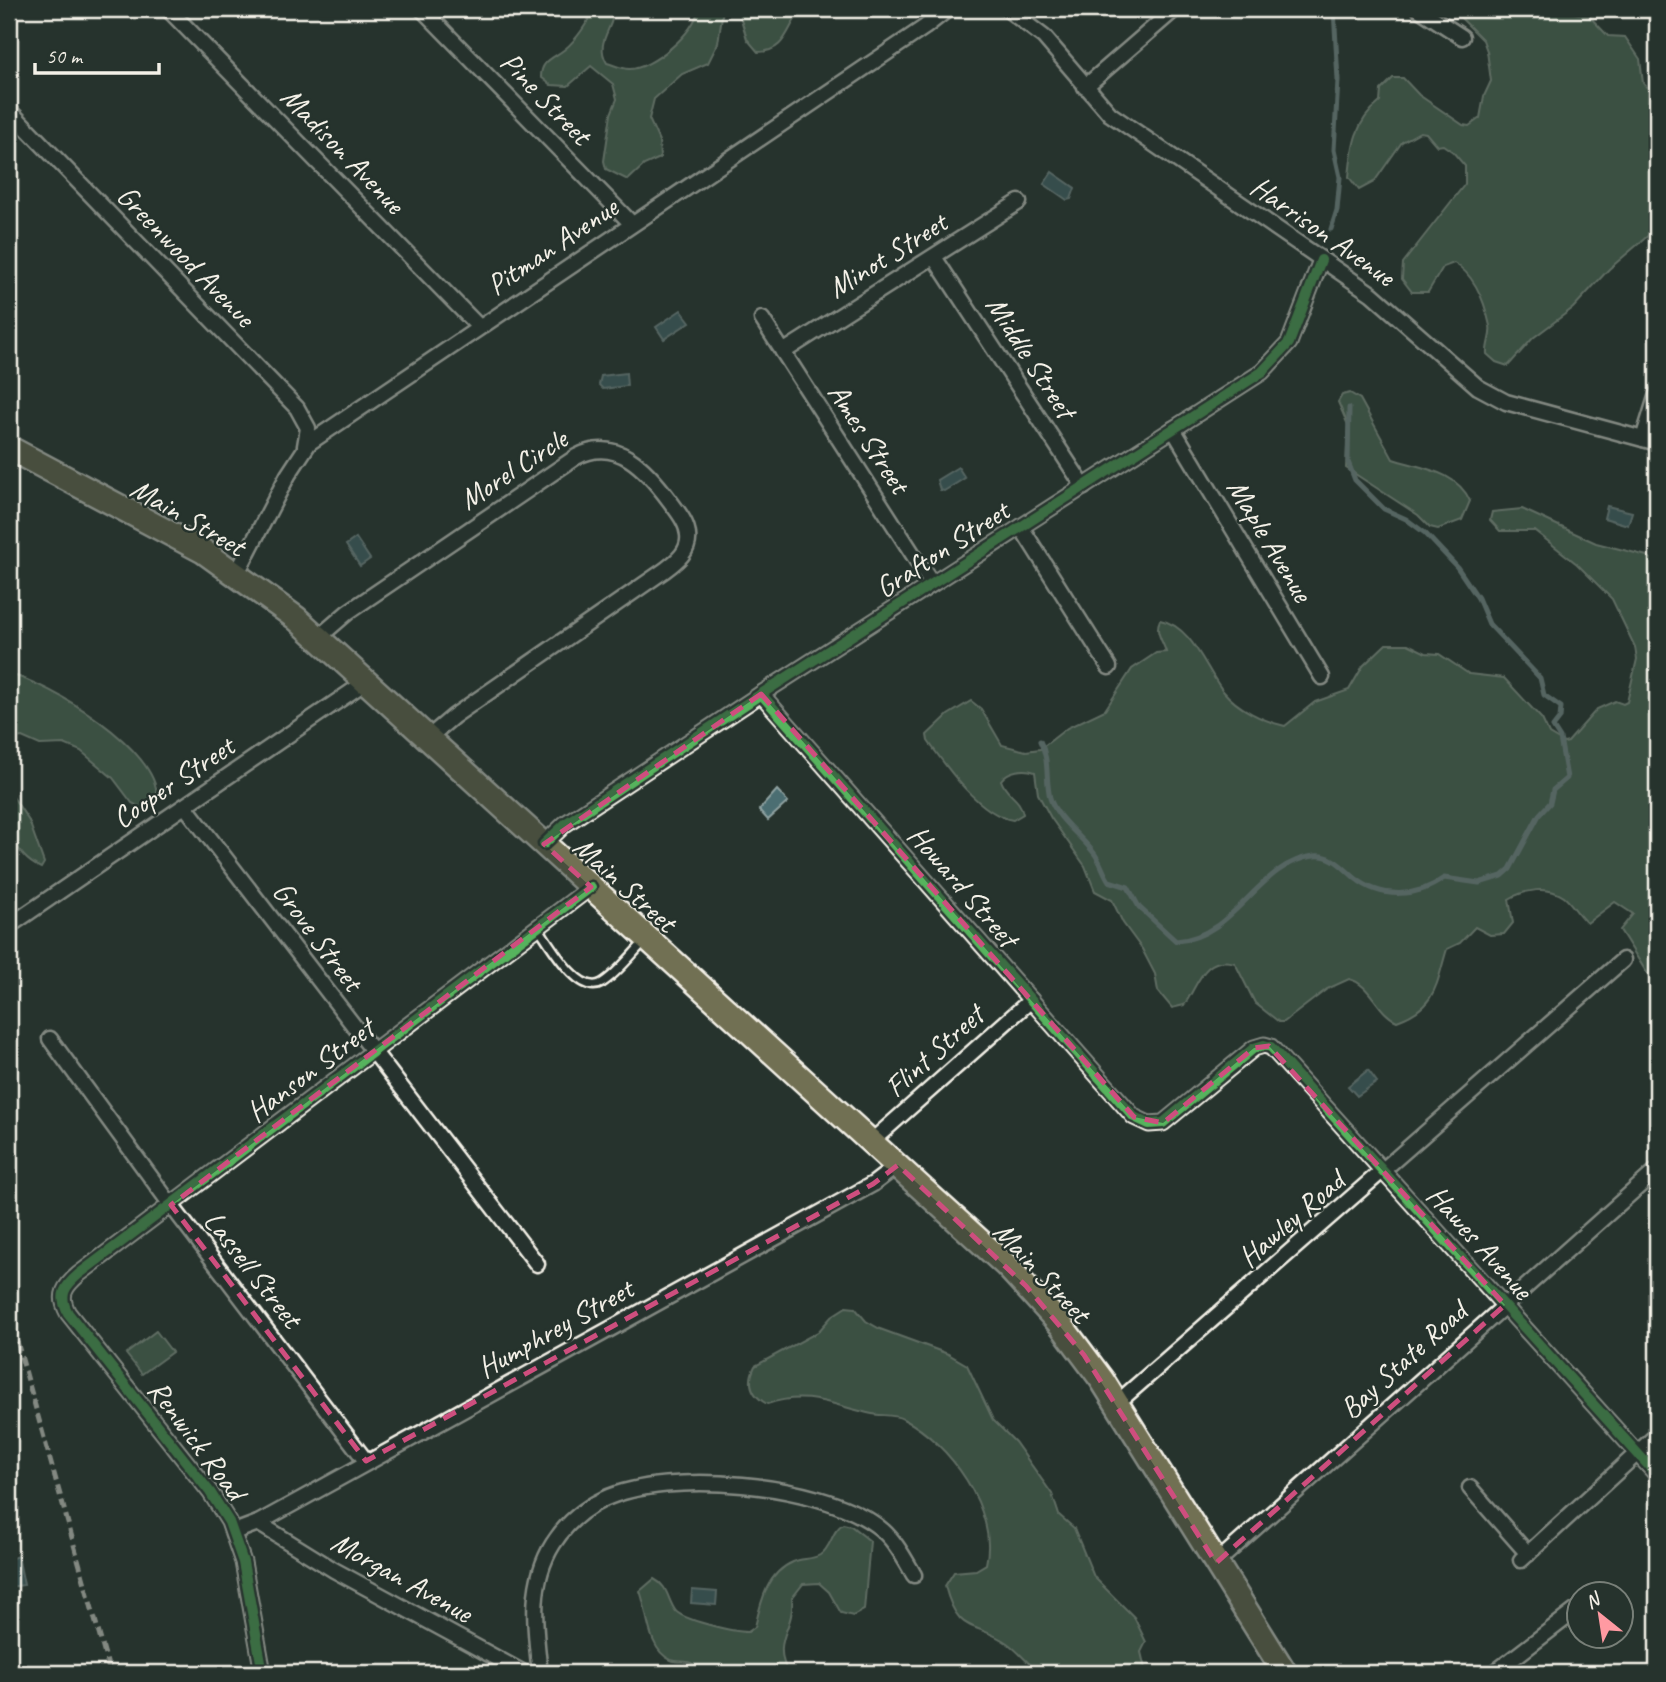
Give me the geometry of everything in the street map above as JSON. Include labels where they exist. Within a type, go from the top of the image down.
[{"type":"main road","name":"Main Street","points":[[9,448],[174,534],[237,573],[319,637],[872,1141],[1026,1286],[1073,1340],[1117,1403],[1285,1673]]},
{"type":"street","name":"Madison Avenue","points":[[168,9],[480,327]]},
{"type":"street","name":"Pine Street","points":[[422,9],[632,224]]},
{"type":"street","name":"Pitman Avenue","points":[[237,573],[305,446],[948,9]]},
{"type":"street","name":"Harrison Avenue","points":[[1007,9],[1044,37],[1110,114],[1141,138],[1372,295],[1487,393],[1506,402],[1650,441],[1657,394]]},
{"type":"street","points":[[1085,87],[1175,9]]},
{"type":"street","points":[[1419,9],[1462,37]]},
{"type":"street","name":"Greenwood Avenue","points":[[9,110],[297,408],[308,428],[305,446]]},
{"type":"street","name":"Minot Street","points":[[783,352],[1019,202]]},
{"type":"street","name":"Middle Street","points":[[934,257],[1084,486]]},
{"type":"street","name":"Grafton Street","points":[[544,844],[565,824],[761,694],[1262,372],[1279,357],[1289,343],[1321,260]]},
{"type":"street","name":"Ames Street","points":[[762,319],[932,584]]},
{"type":"street","name":"Maple Avenue","points":[[1173,429],[1322,677]]},
{"type":"street","name":"Morel Circle","points":[[319,637],[348,612],[587,451],[606,449],[638,465],[662,490],[686,526],[687,547],[679,559],[454,716],[428,738]]},
{"type":"street","points":[[1021,527],[1109,667]]},
{"type":"street","name":"Cooper Street","points":[[9,926],[367,681]]},
{"type":"street","name":"Howard Street","points":[[761,694],[1127,1110],[1142,1122],[1163,1123],[1250,1051],[1264,1045]]},
{"type":"street","name":"Grove Street","points":[[186,806],[537,1264]]},
{"type":"street","name":"Hanson Street","points":[[62,1296],[65,1287],[79,1274],[591,887]]},
{"type":"street","name":"Hawley Road","points":[[1117,1403],[1385,1172],[1623,960]]},
{"type":"street","name":"Flint Street","points":[[872,1141],[1031,1000]]},
{"type":"street","name":"Lassell Street","points":[[50,1039],[171,1205],[366,1461]]},
{"type":"street","name":"Hawes Avenue","points":[[1264,1045],[1276,1051],[1657,1475]]},
{"type":"street","name":"Humphrey Street","points":[[234,1532],[258,1522],[873,1184],[898,1165]]},
{"type":"street","name":"Bay State Road","points":[[1216,1563],[1657,1170]]},
{"type":"street","name":"Renwick Road","points":[[62,1296],[68,1313],[210,1492],[234,1532],[246,1575],[263,1673]]},
{"type":"street","points":[[1470,1488],[1524,1557],[1657,1435]]},
{"type":"street","points":[[540,1673],[534,1609],[538,1583],[548,1553],[562,1532],[580,1513],[606,1498],[635,1489],[701,1485],[762,1487],[812,1495],[848,1510],[880,1528],[897,1546],[914,1575]]},
{"type":"street","name":"Morgan Avenue","points":[[258,1522],[334,1570],[524,1673]]},
{"type":"street","points":[[1494,1673],[1564,1619]]},
{"type":"lane","points":[[538,927],[578,981],[588,986],[606,981],[648,938]]},
{"type":"highlighted area","points":[[761,694],[1134,1117],[1163,1123],[1254,1048],[1269,1046],[1505,1305],[1216,1563],[1084,1355],[1026,1286],[898,1165],[873,1184],[366,1461],[171,1205],[591,887],[544,844]]},
{"type":"green space","points":[[593,9],[614,9],[604,42],[604,55],[607,63],[629,69],[649,63],[671,48],[690,28],[698,9],[723,9],[718,43],[708,63],[682,74],[654,99],[649,119],[659,141],[660,158],[644,165],[628,180],[606,169],[604,161],[611,114],[617,99],[613,84],[591,66],[568,86],[551,85],[541,77],[546,63],[573,41]]},
{"type":"green space","points":[[738,9],[802,9],[781,43],[768,51],[758,52],[747,39]]},
{"type":"green space","points":[[1452,9],[1556,9],[1589,16],[1608,36],[1625,37],[1640,59],[1643,83],[1657,99],[1657,228],[1609,269],[1573,308],[1533,338],[1508,366],[1496,362],[1487,354],[1490,329],[1485,308],[1478,290],[1461,268],[1454,263],[1443,267],[1428,292],[1412,292],[1402,279],[1403,263],[1465,184],[1465,166],[1453,152],[1443,145],[1437,146],[1426,133],[1420,132],[1402,142],[1374,182],[1359,190],[1349,177],[1360,126],[1380,102],[1381,90],[1393,78],[1403,78],[1419,95],[1463,125],[1469,126],[1480,118],[1484,96],[1491,81],[1487,51],[1483,40]]},
{"type":"green space","points":[[1350,393],[1360,399],[1393,459],[1437,472],[1464,491],[1470,501],[1462,520],[1438,529],[1430,527],[1418,515],[1346,468],[1348,425],[1338,402],[1342,395]]},
{"type":"green space","points":[[1522,509],[1596,543],[1647,556],[1657,563],[1657,989],[1620,930],[1633,914],[1615,902],[1587,923],[1564,897],[1550,891],[1536,890],[1509,899],[1513,923],[1504,934],[1490,935],[1475,927],[1460,943],[1447,949],[1433,993],[1420,1009],[1397,1021],[1384,1012],[1369,992],[1349,979],[1327,989],[1284,1022],[1279,1022],[1255,1003],[1235,963],[1224,961],[1208,967],[1184,1005],[1172,1008],[1158,991],[1155,974],[1112,900],[1095,891],[1085,866],[1051,818],[1038,794],[1035,772],[1016,771],[1001,780],[1023,814],[1013,820],[988,809],[965,789],[928,741],[927,735],[948,715],[971,701],[981,709],[1002,745],[1026,751],[1040,749],[1067,728],[1105,710],[1132,669],[1156,653],[1166,652],[1158,632],[1160,620],[1181,630],[1229,697],[1251,713],[1277,724],[1285,726],[1315,702],[1349,690],[1363,666],[1386,644],[1408,644],[1426,653],[1439,654],[1469,674],[1504,678],[1542,719],[1549,734],[1564,743],[1568,742],[1597,709],[1615,701],[1623,704],[1627,702],[1637,659],[1635,647],[1612,599],[1577,564],[1535,531],[1500,531],[1490,520],[1492,512]]},
{"type":"green space","points":[[9,674],[50,691],[100,721],[141,759],[153,779],[157,798],[142,808],[132,803],[113,778],[81,751],[64,744],[40,745],[22,737],[9,739]]},
{"type":"green space","points":[[9,795],[29,821],[44,863],[41,868],[23,855],[13,837]]},
{"type":"green space","points":[[846,1307],[855,1308],[866,1321],[880,1329],[948,1354],[967,1365],[993,1420],[1015,1442],[1052,1494],[1059,1515],[1074,1528],[1094,1577],[1134,1617],[1146,1642],[1141,1652],[1146,1673],[1041,1673],[1007,1643],[962,1620],[950,1602],[945,1586],[954,1572],[976,1570],[986,1564],[988,1543],[985,1522],[967,1480],[953,1461],[920,1430],[899,1417],[872,1414],[821,1401],[796,1399],[767,1404],[757,1397],[751,1383],[755,1366],[818,1332],[832,1316]]},
{"type":"green space","points":[[156,1331],[172,1352],[142,1374],[126,1354]]},
{"type":"green space","points":[[843,1524],[851,1526],[870,1541],[864,1610],[853,1616],[841,1613],[829,1592],[819,1583],[803,1584],[792,1598],[790,1619],[783,1643],[783,1661],[788,1673],[744,1673],[738,1667],[711,1674],[690,1663],[671,1660],[657,1648],[640,1591],[654,1579],[662,1585],[679,1614],[709,1625],[748,1632],[755,1627],[763,1598],[777,1573],[793,1562],[820,1555]]},
{"type":"water","points":[[1052,172],[1075,188],[1071,199],[1067,200],[1044,184]]},
{"type":"water","points":[[681,310],[690,322],[664,339],[656,327]]},
{"type":"water","points":[[626,373],[627,386],[603,389],[599,385],[601,376]]},
{"type":"water","points":[[958,467],[965,478],[944,491],[940,490],[937,480]]},
{"type":"water","points":[[1607,506],[1632,512],[1628,525],[1604,518]]},
{"type":"water","points":[[356,538],[370,559],[360,566],[346,545]]},
{"type":"water","points":[[777,790],[788,802],[768,820],[759,810]]},
{"type":"water","points":[[1368,1070],[1377,1082],[1357,1096],[1348,1086]]},
{"type":"water","points":[[18,1556],[24,1585],[9,1587],[9,1559]]},
{"type":"water","points":[[692,1590],[717,1592],[716,1605],[691,1603]]},
{"type":"waterway","points":[[1331,229],[1337,210],[1340,177],[1334,150],[1338,80],[1334,9]]},
{"type":"waterway","points":[[1040,741],[1045,755],[1050,798],[1058,813],[1094,853],[1109,881],[1128,887],[1139,907],[1176,941],[1197,937],[1215,927],[1277,871],[1294,861],[1314,856],[1332,859],[1366,885],[1388,893],[1412,892],[1444,878],[1479,883],[1502,876],[1510,869],[1539,815],[1550,803],[1553,790],[1567,778],[1560,738],[1553,727],[1560,718],[1561,707],[1544,695],[1540,678],[1489,624],[1478,598],[1457,567],[1425,533],[1406,519],[1384,509],[1355,480],[1348,462],[1349,408]]},
{"type":"railway","points":[[9,1313],[110,1673]]},
{"type":"cycle path","points":[[544,844],[565,824],[761,694],[1262,372],[1289,343],[1321,260]]},
{"type":"cycle path","points":[[761,694],[1134,1117],[1149,1124],[1163,1123],[1254,1048],[1264,1045],[1271,1047],[1657,1475]]},
{"type":"cycle path","points":[[263,1673],[243,1562],[229,1522],[210,1492],[68,1313],[64,1291],[79,1274],[591,887]]}]
